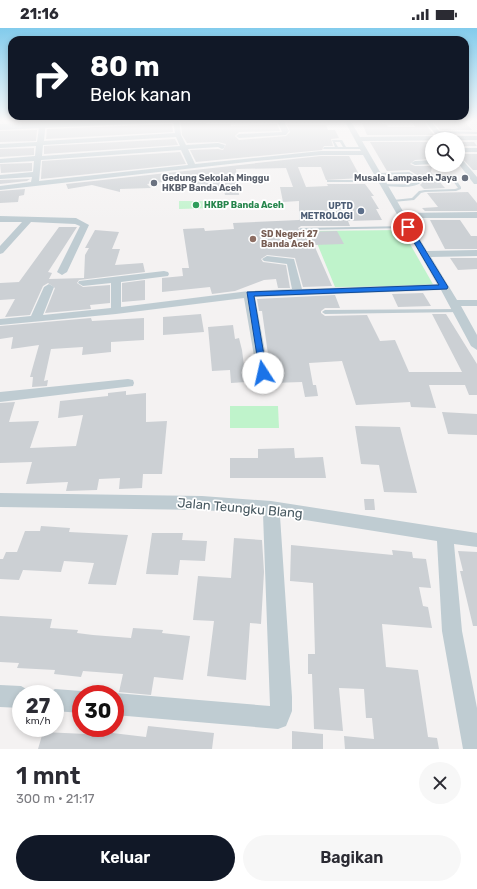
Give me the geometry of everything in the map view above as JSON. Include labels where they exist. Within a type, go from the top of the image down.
[{"type":"street","points":[[35,184],[39,154]]},
{"type":"street","points":[[0,161],[101,154]]},
{"type":"street","points":[[185,154],[192,166]]},
{"type":"street","points":[[0,188],[313,154]]},
{"type":"street","points":[[367,154],[401,216],[456,307],[477,346]]},
{"type":"street","points":[[415,162],[425,162]]},
{"type":"street","points":[[465,165],[474,173],[477,182]]},
{"type":"street","points":[[0,177],[36,174]]},
{"type":"street","points":[[401,216],[477,215]]},
{"type":"street","points":[[0,219],[76,221],[85,225],[62,272]]},
{"type":"street","points":[[0,252],[29,220]]},
{"type":"street","points":[[424,254],[477,253]]},
{"type":"street","points":[[267,259],[291,261],[298,292]]},
{"type":"street","points":[[83,283],[164,274]]},
{"type":"street","points":[[116,280],[116,311]]},
{"type":"street","points":[[36,318],[49,287]]},
{"type":"street","points":[[0,322],[116,311],[250,294],[444,287]]},
{"type":"street","points":[[250,294],[263,373]]},
{"type":"street","points":[[456,307],[477,303]]},
{"type":"street","points":[[0,397],[128,384]]},
{"type":"street","name":"Jalan Teungku Blang","points":[[0,500],[202,503],[271,508],[477,540]]},
{"type":"street","points":[[124,705],[278,718],[281,711],[281,697],[271,508]]},
{"type":"street","points":[[445,535],[452,632],[474,749]]},
{"type":"street","points":[[0,696],[12,697]]},
{"type":"lane","points":[[381,180],[409,173],[417,177]]},
{"type":"lane","points":[[393,201],[412,199],[420,192],[425,191],[456,190],[460,188],[451,175]]},
{"type":"lane","points":[[328,181],[381,180],[412,184],[421,181]]},
{"type":"lane","points":[[301,229],[408,227]]},
{"type":"lane","points":[[325,312],[456,307]]},
{"type":"green space","name":"HKBP Banda Aceh","points":[[179,201],[212,201],[212,208],[179,209]]},
{"type":"green space","points":[[402,230],[434,286],[335,287],[312,231]]},
{"type":"green space","points":[[230,406],[278,406],[279,428],[230,428]]},
{"type":"building","points":[[0,154],[34,154],[34,155],[0,157]]},
{"type":"building","points":[[155,154],[181,154],[186,164],[41,179],[42,161]]},
{"type":"building","points":[[192,154],[284,154],[196,162]]},
{"type":"building","points":[[377,154],[425,154],[425,159],[415,160],[410,164],[415,166],[425,166],[425,172],[431,172],[445,188],[424,189],[420,185],[424,181],[422,179],[415,181],[393,181],[390,176],[408,176],[416,179],[420,177],[409,170],[387,171]]},
{"type":"building","points":[[465,154],[477,154],[477,170],[473,170],[465,161]]},
{"type":"building","points":[[321,156],[349,156],[361,178],[326,180],[321,167],[298,167],[306,187],[328,186],[327,184],[365,184],[374,196],[371,196],[379,209],[376,209],[382,220],[348,221],[350,226],[301,226],[298,228],[301,232],[337,231],[344,244],[314,245],[332,286],[303,287],[295,258],[267,255],[261,259],[263,262],[286,265],[290,288],[278,288],[276,279],[264,280],[235,291],[212,294],[210,287],[162,292],[162,278],[183,276],[182,268],[189,268],[183,229],[204,228],[205,231],[234,229],[233,223],[299,220],[299,201],[283,202],[280,187],[293,187],[286,168],[236,169],[239,195],[225,195],[224,190],[193,188],[195,178],[147,184],[151,188],[120,189],[120,192],[92,185],[68,189],[66,184]]},
{"type":"building","points":[[32,163],[32,171],[1,173],[0,164]]},
{"type":"building","points":[[30,179],[27,181],[0,184],[0,180]]},
{"type":"building","points":[[25,189],[24,195],[19,196],[18,202],[0,203],[0,191]]},
{"type":"building","points":[[468,192],[477,203],[477,211],[425,211],[422,208],[438,207],[427,193]]},
{"type":"building","points":[[430,220],[460,220],[471,236],[477,236],[477,249],[445,249]]},
{"type":"building","points":[[59,227],[77,227],[48,272],[52,273],[49,279],[84,278],[85,255],[89,248],[85,248],[95,230],[119,232],[112,249],[120,249],[115,265],[143,263],[145,272],[79,280],[77,283],[83,287],[110,285],[110,303],[90,305],[91,309],[45,313],[55,288],[48,283],[43,286],[30,315],[5,317],[15,299],[0,300],[0,283],[19,282]]},
{"type":"building","points":[[450,258],[477,258],[477,269],[458,270]]},
{"type":"building","points":[[145,280],[145,300],[122,302],[122,283]]},
{"type":"building","points":[[423,293],[431,306],[398,307],[392,294]]},
{"type":"building","points":[[335,295],[340,308],[325,308],[321,311],[321,313],[325,316],[367,315],[380,341],[395,340],[409,372],[462,372],[432,314],[446,314],[477,364],[477,395],[469,395],[465,385],[429,385],[436,408],[411,407],[410,402],[356,405],[342,361],[309,363],[313,385],[316,385],[318,396],[305,397],[302,382],[272,383],[262,311],[259,311],[257,299]]},
{"type":"building","points":[[201,314],[204,332],[163,335],[163,317]]},
{"type":"building","points":[[91,318],[92,321],[144,318],[144,340],[111,342],[111,352],[82,355],[83,347],[51,349],[44,381],[48,380],[47,386],[32,387],[33,377],[30,377],[39,345],[11,349],[13,337],[0,339],[0,326]]},
{"type":"building","points":[[233,325],[235,339],[239,338],[242,350],[246,382],[231,383],[230,370],[212,371],[208,327]]},
{"type":"building","points":[[126,391],[126,395],[146,393],[146,422],[167,421],[162,474],[143,474],[142,488],[119,489],[120,478],[99,479],[97,490],[66,491],[68,482],[26,484],[32,462],[0,463],[0,403],[15,402],[9,422],[39,421],[30,448],[76,446],[83,415],[58,418],[60,401],[108,396],[108,393]]},
{"type":"building","points":[[442,412],[477,414],[477,435],[448,434]]},
{"type":"building","points":[[355,426],[400,427],[417,493],[384,492],[379,465],[361,464]]},
{"type":"building","points":[[294,448],[295,458],[323,457],[326,478],[230,478],[230,458],[258,458],[258,449]]},
{"type":"building","points":[[364,499],[374,499],[375,510],[365,510]]},
{"type":"building","points":[[41,526],[70,528],[69,532],[128,535],[116,585],[88,584],[94,563],[64,561],[61,572],[23,570],[19,580],[0,579],[0,559],[3,559],[6,552],[17,552],[25,531],[40,531]]},
{"type":"building","points":[[152,533],[183,533],[182,540],[207,541],[205,561],[180,560],[178,575],[146,574]]},
{"type":"building","points":[[234,538],[262,540],[264,572],[261,624],[250,623],[246,680],[207,676],[214,621],[193,620],[198,576],[231,578]]},
{"type":"building","points":[[291,545],[393,555],[392,550],[412,552],[413,558],[426,559],[431,588],[419,587],[423,606],[428,607],[432,628],[382,624],[386,667],[418,670],[428,737],[437,738],[439,749],[345,749],[344,736],[374,739],[372,718],[366,718],[364,689],[339,688],[343,731],[314,729],[312,674],[308,674],[308,654],[315,654],[313,583],[290,581]]},
{"type":"building","points":[[458,551],[477,552],[477,626],[473,626],[460,571],[463,571]]},
{"type":"building","points":[[0,616],[52,619],[50,628],[78,630],[77,633],[93,635],[131,638],[133,628],[163,630],[162,633],[190,636],[183,680],[154,677],[151,695],[124,692],[124,685],[121,685],[123,674],[83,671],[81,677],[54,674],[55,670],[17,668],[19,663],[0,662]]},
{"type":"building","points":[[148,726],[214,733],[212,749],[38,749],[42,737],[64,737],[64,733],[72,733],[72,737],[124,737],[124,734],[146,737]]},
{"type":"building","points":[[292,731],[323,734],[323,749],[292,749]]},
{"type":"place","name":"Musala Lampaseh Jaya","points":[[465,178]]},
{"type":"place","name":"Gedung Sekolah Minggu HKBP Banda Aceh","points":[[154,183]]},
{"type":"place","name":"HKBP Banda Aceh","points":[[196,205]]},
{"type":"place","name":"UPTD METROLOGI","points":[[361,211]]},
{"type":"place","name":"SD Negeri 27 Banda Aceh","points":[[253,239]]},
{"type":"route","points":[[263,373],[250,294],[444,287],[408,227]]}]
